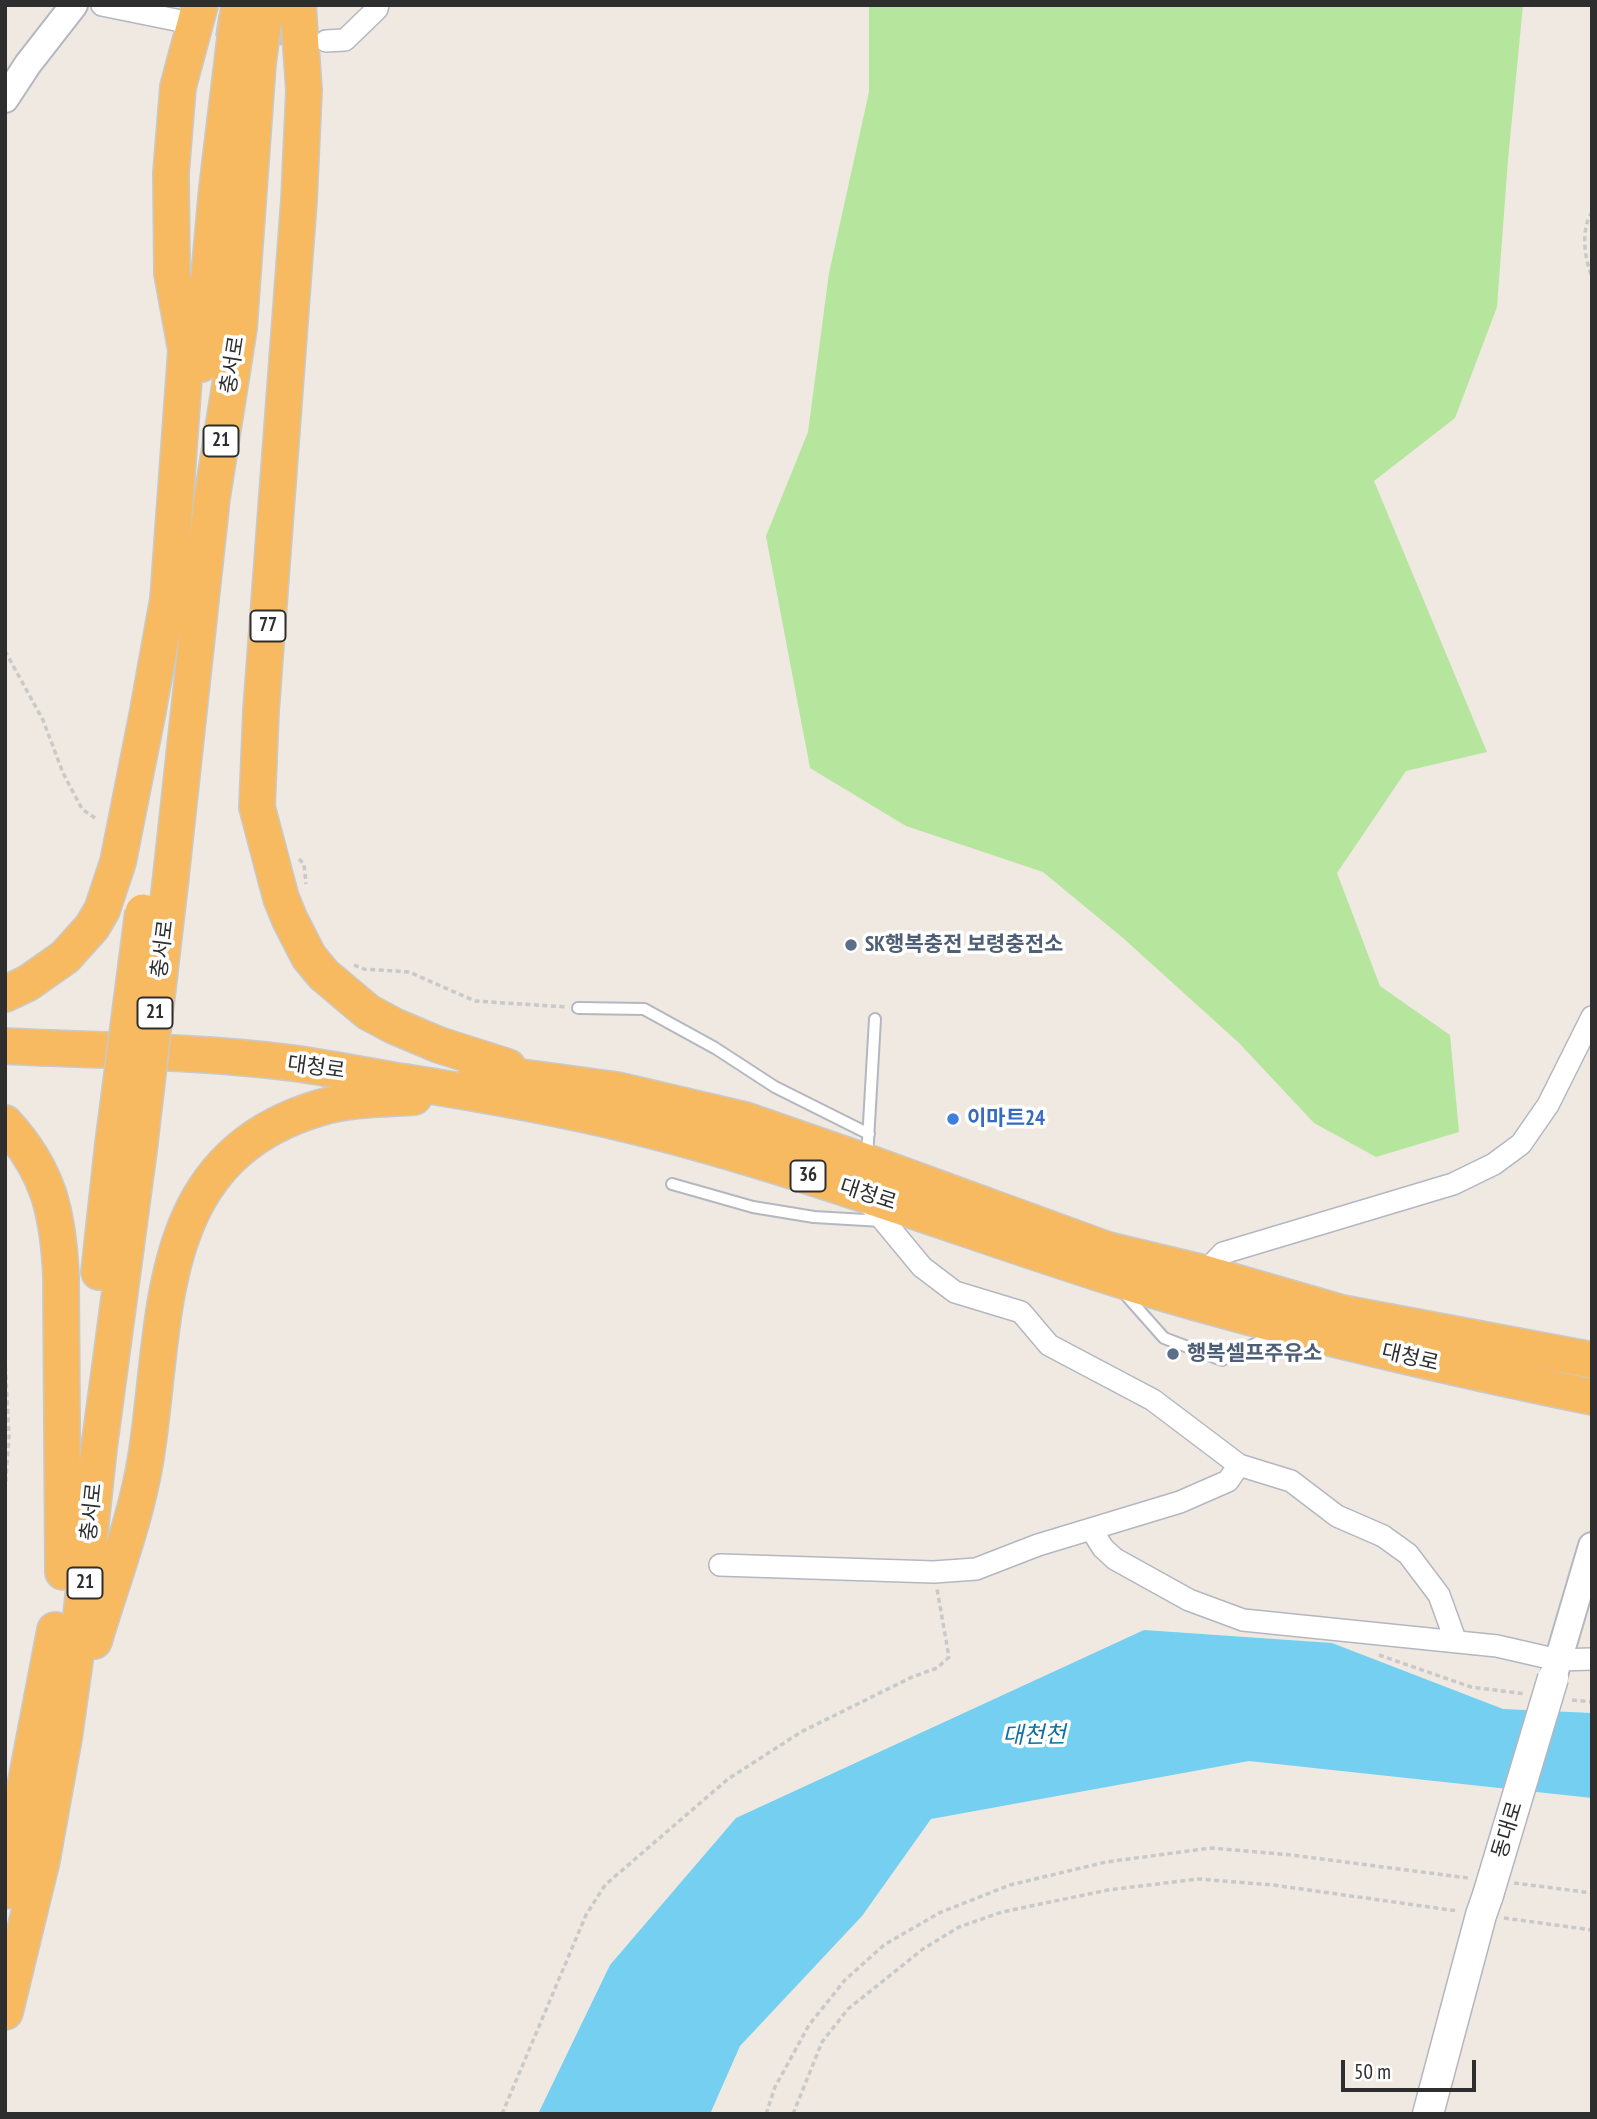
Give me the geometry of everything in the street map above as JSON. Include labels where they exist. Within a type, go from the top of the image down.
[{"type":"highway","name":"충서로","points":[[159,875],[177,622],[217,188],[239,5]]},
{"type":"highway","name":"충서로","points":[[159,875],[212,498],[239,328],[258,63],[266,5]]},
{"type":"highway","name":"77","points":[[298,5],[304,90],[299,201],[261,711],[257,807],[281,898],[298,939],[309,957],[345,994],[368,1012],[439,1045],[554,1082]]},
{"type":"highway","points":[[5,994],[28,983],[65,957],[80,942],[102,910],[118,862],[147,716],[168,599],[186,351],[172,274],[170,173],[188,13]]},
{"type":"highway","name":"21","points":[[126,1147],[159,875]]},
{"type":"highway","name":"대청로","points":[[5,1027],[283,1041],[617,1090],[745,1120],[864,1168],[1109,1276],[1287,1328],[1382,1352],[1592,1397]]},
{"type":"highway","name":"대청로","points":[[5,1046],[291,1063],[471,1093],[864,1168],[1108,1250],[1204,1273],[1342,1313],[1592,1360]]},
{"type":"highway","points":[[64,1738],[135,1508],[145,1460],[168,1286],[174,1258],[190,1212],[201,1193],[233,1155],[272,1128],[320,1108],[351,1102],[471,1093]]},
{"type":"highway","points":[[5,1123],[30,1154],[42,1176],[59,1233],[63,1572]]},
{"type":"highway","name":"충서로","points":[[5,1891],[50,1663],[126,1147]]},
{"type":"highway","name":"충서로","points":[[5,2012],[42,1860],[64,1738],[80,1625],[126,1147]]},
{"type":"main road","name":"동대로","points":[[1428,2114],[1488,1893],[1554,1683]]},
{"type":"street","points":[[5,99],[28,64],[74,5]]},
{"type":"street","points":[[102,5],[188,13]]},
{"type":"street","points":[[326,41],[345,40],[378,5]]},
{"type":"street","points":[[1204,1273],[1223,1253],[1453,1184],[1494,1164],[1521,1144],[1548,1105],[1592,1017]]},
{"type":"street","points":[[864,1168],[882,1221],[922,1267],[955,1292],[1021,1312],[1049,1345],[1153,1400],[1238,1465],[1291,1481],[1337,1516],[1383,1536],[1408,1554],[1439,1595],[1456,1642]]},
{"type":"street","points":[[720,1565],[934,1572],[976,1569],[1038,1545],[1180,1502],[1228,1481],[1238,1465]]},
{"type":"street","points":[[1091,1529],[1103,1548],[1115,1559],[1189,1600],[1243,1620],[1497,1646],[1554,1683],[1591,1657]]},
{"type":"street","name":"동대로","points":[[1554,1683],[1592,1546]]},
{"type":"lane","points":[[578,1008],[644,1009],[715,1048],[775,1087],[864,1168]]},
{"type":"lane","points":[[864,1168],[875,1019]]},
{"type":"lane","points":[[672,1184],[753,1207],[814,1217],[882,1221]]},
{"type":"lane","points":[[1109,1276],[1164,1338],[1222,1360],[1287,1328]]},
{"type":"path","points":[[1592,212],[1588,217],[1584,247],[1592,277]]},
{"type":"path","points":[[5,652],[43,720],[82,809],[95,818]]},
{"type":"path","points":[[296,856],[304,864],[306,890]]},
{"type":"path","points":[[344,957],[364,969],[409,972],[475,1001],[578,1008]]},
{"type":"path","points":[[5,1358],[9,1436],[5,1491]]},
{"type":"path","points":[[502,2114],[586,1915],[605,1885],[728,1779],[801,1732],[912,1677],[937,1668],[949,1657],[934,1572]]},
{"type":"path","points":[[1342,1631],[1383,1658],[1471,1687],[1554,1683],[1592,1702]]},
{"type":"path","points":[[766,2114],[775,2087],[809,2025],[845,1980],[884,1945],[939,1913],[1010,1885],[1106,1862],[1210,1848],[1291,1854],[1488,1893],[1592,1930]]},
{"type":"path","points":[[793,2114],[822,2042],[848,2009],[923,1949],[959,1927],[1002,1912],[1108,1890],[1198,1879],[1273,1885],[1424,1905],[1488,1893],[1592,1892]]},
{"type":"green space","points":[[869,5],[1523,5],[1497,307],[1455,418],[1374,481],[1487,752],[1406,771],[1337,873],[1380,986],[1450,1035],[1459,1132],[1376,1157],[1314,1123],[1239,1043],[1123,938],[1043,872],[906,826],[810,768],[766,536],[808,432],[829,273],[869,92]]},
{"type":"water","name":"대천천","points":[[1144,1630],[1332,1643],[1503,1709],[1592,1713],[1592,1798],[1249,1761],[931,1819],[862,1916],[740,2046],[710,2114],[538,2114],[610,1965],[736,1818]]},
{"type":"tunnel","points":[[186,21],[310,39]]},
{"type":"place","name":"SK행복충전 보령충전소","points":[[851,945]]},
{"type":"place","name":"이마트24","points":[[953,1119]]},
{"type":"place","name":"행복셀프주유소","points":[[1173,1354]]}]
